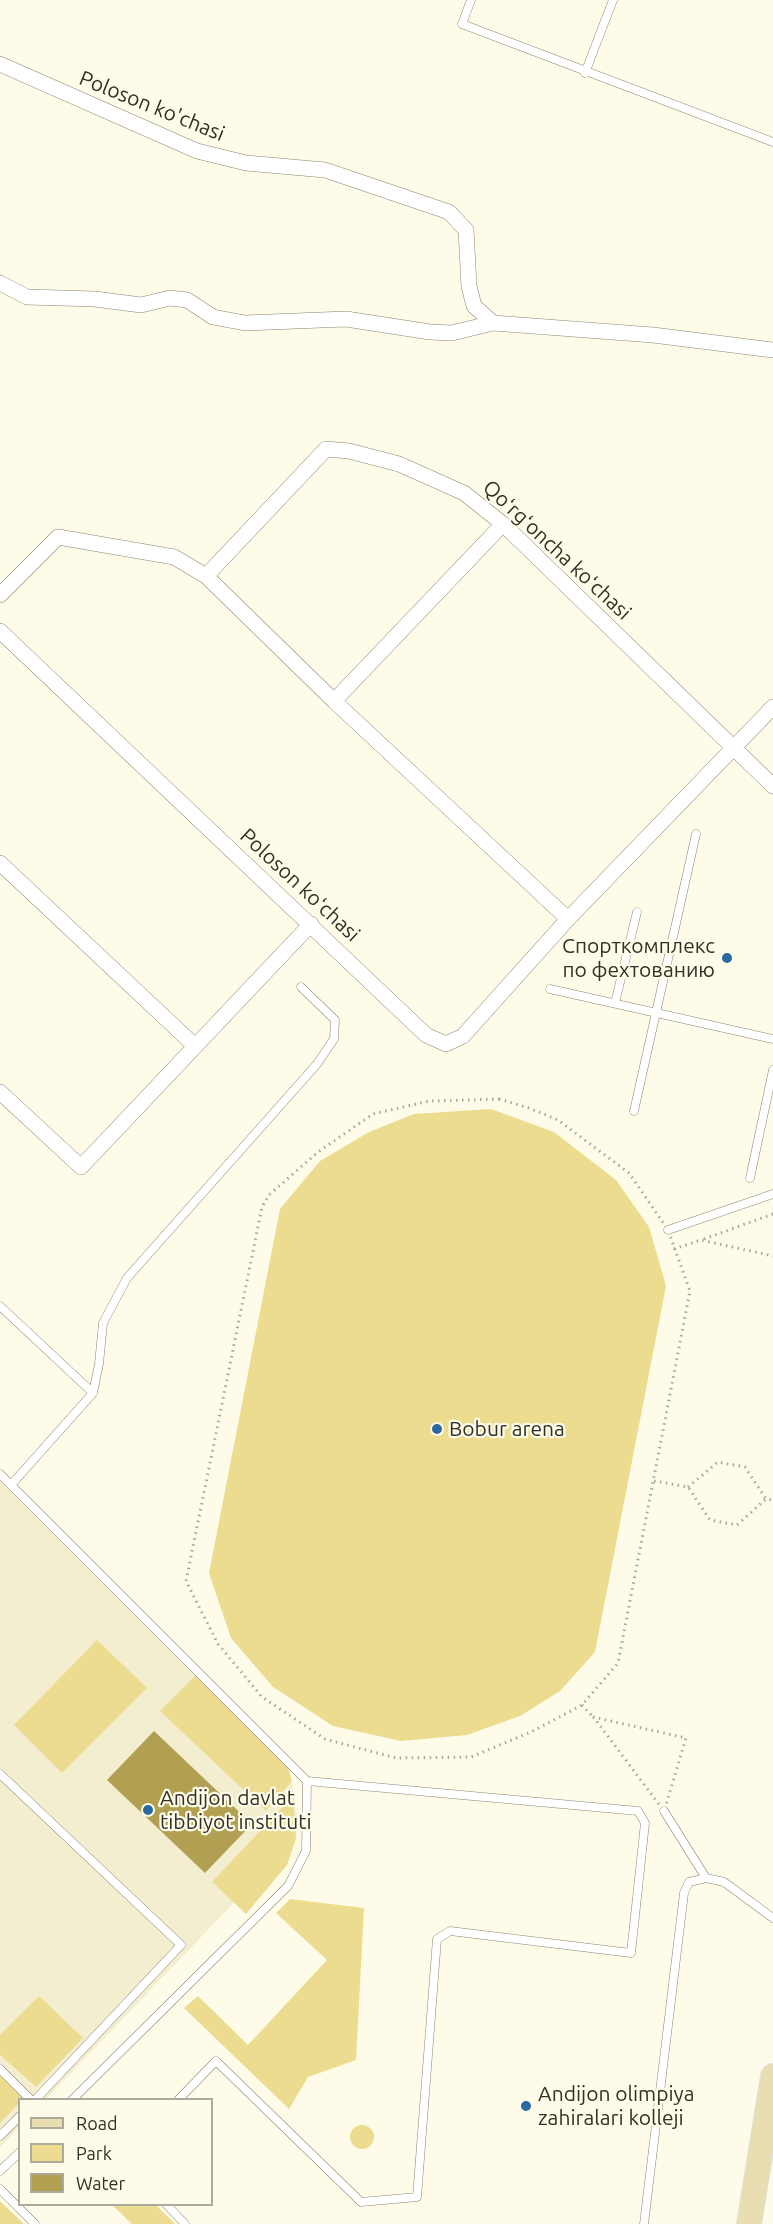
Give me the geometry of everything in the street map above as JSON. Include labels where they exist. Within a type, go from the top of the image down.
[{"type":"main road","points":[[749,2224],[773,2076]]},
{"type":"street","name":"Poloson ko'chasi","points":[[0,64],[197,151],[246,163],[325,170],[449,212],[466,230],[469,286],[474,306],[493,323]]},
{"type":"street","points":[[0,284],[27,297],[101,299],[141,305],[170,298],[187,300],[213,317],[245,323],[346,319],[430,332],[452,333],[493,323],[653,335],[773,350]]},
{"type":"street","name":"Qoʻrgʻoncha koʻchasi","points":[[206,576],[326,449],[349,451],[399,464],[464,493],[503,524],[773,786]]},
{"type":"street","points":[[334,701],[503,524]]},
{"type":"street","points":[[0,595],[58,537],[174,557],[206,576],[334,701],[568,920]]},
{"type":"street","name":"Poloson koʻchasi","points":[[0,631],[426,1035],[446,1044],[463,1036],[568,920],[773,707]]},
{"type":"street","points":[[0,863],[194,1045]]},
{"type":"street","points":[[0,1092],[81,1167],[311,924]]},
{"type":"lane","points":[[471,0],[462,24],[585,73],[773,142]]},
{"type":"lane","points":[[585,73],[613,0]]},
{"type":"lane","points":[[634,1112],[696,834]]},
{"type":"lane","points":[[615,1003],[637,912]]},
{"type":"lane","points":[[12,1485],[93,1393],[99,1364],[103,1323],[127,1278],[317,1064],[334,1039],[334,1020],[301,987]]},
{"type":"lane","points":[[550,989],[773,1039]]},
{"type":"lane","points":[[750,1178],[773,1070]]},
{"type":"lane","points":[[668,1230],[773,1194]]},
{"type":"lane","points":[[0,1306],[93,1393]]},
{"type":"lane","points":[[0,1473],[307,1781],[638,1811],[645,1823],[631,1953],[450,1930],[437,1939],[417,2197],[361,2202],[216,2061],[180,2098]]},
{"type":"lane","points":[[0,1773],[181,1945],[35,2098]]},
{"type":"lane","points":[[74,2098],[288,1886],[306,1851],[307,1781]]},
{"type":"lane","points":[[664,1811],[706,1878]]},
{"type":"lane","points":[[644,2224],[684,1893],[689,1882],[706,1878],[724,1882],[773,1918]]},
{"type":"lane","points":[[0,2069],[31,2098]]},
{"type":"lane","points":[[0,2136],[18,2118]]},
{"type":"lane","points":[[0,2171],[18,2154]]},
{"type":"lane","points":[[0,2189],[35,2224]]},
{"type":"lane","points":[[167,2206],[185,2224]]},
{"type":"path","points":[[499,1099],[558,1120],[629,1173],[668,1230],[674,1249],[690,1291],[618,1663],[582,1705],[531,1732],[471,1757],[396,1758],[325,1739],[262,1697],[218,1644],[186,1581],[262,1207],[269,1195],[318,1152],[372,1114],[429,1101],[499,1099]]},
{"type":"path","points":[[674,1249],[773,1214]]},
{"type":"path","points":[[700,1240],[773,1256]]},
{"type":"path","points":[[688,1487],[718,1462],[745,1467],[766,1499],[773,1500]]},
{"type":"path","points":[[653,1481],[688,1487],[710,1520],[737,1525],[766,1499]]},
{"type":"path","points":[[582,1705],[664,1811]]},
{"type":"path","points":[[592,1717],[686,1738],[664,1811]]},
{"type":"shaded area","name":"Andijon davlat tibbiyot instituti","points":[[0,1480],[290,1771],[297,1817],[296,1838],[47,2098],[18,2098],[18,2128],[0,2148]]},
{"type":"green space","name":"Bobur arena","points":[[491,1109],[554,1132],[616,1180],[649,1227],[666,1286],[595,1652],[560,1691],[520,1716],[467,1735],[401,1741],[333,1726],[273,1687],[231,1638],[209,1573],[280,1209],[320,1161],[369,1132],[414,1114]]},
{"type":"green space","points":[[97,1640],[147,1688],[62,1773],[14,1725]]},
{"type":"green space","points":[[196,1675],[288,1768],[292,1781],[266,1811],[160,1711]]},
{"type":"green space","points":[[293,1796],[296,1839],[287,1865],[246,1914],[212,1882]]},
{"type":"green space","points":[[290,1899],[364,1908],[356,2060],[308,2077],[289,2109],[184,2008],[198,1996],[248,2045],[327,1960],[276,1913]]},
{"type":"green space","points":[[39,1996],[83,2038],[36,2087],[0,2055],[0,2035]]},
{"type":"green space","points":[[0,2075],[24,2098],[18,2098],[18,2104],[0,2123]]},
{"type":"green space","points":[[362,2125],[371,2128],[374,2137],[371,2146],[362,2149],[353,2146],[350,2137],[353,2128]]},
{"type":"green space","points":[[0,2201],[24,2224],[0,2224]]},
{"type":"green space","points":[[113,2206],[157,2206],[175,2224],[132,2224]]},
{"type":"water","points":[[154,1731],[252,1824],[205,1873],[107,1780]]},
{"type":"place","name":"Спорткомплекс по фехтованию","points":[[727,958]]},
{"type":"place","name":"Bobur arena","points":[[437,1429]]},
{"type":"place","name":"Andijon davlat tibbiyot instituti","points":[[148,1810]]},
{"type":"place","name":"Andijon olimpiya zahiralari kolleji","points":[[526,2106]]}]
